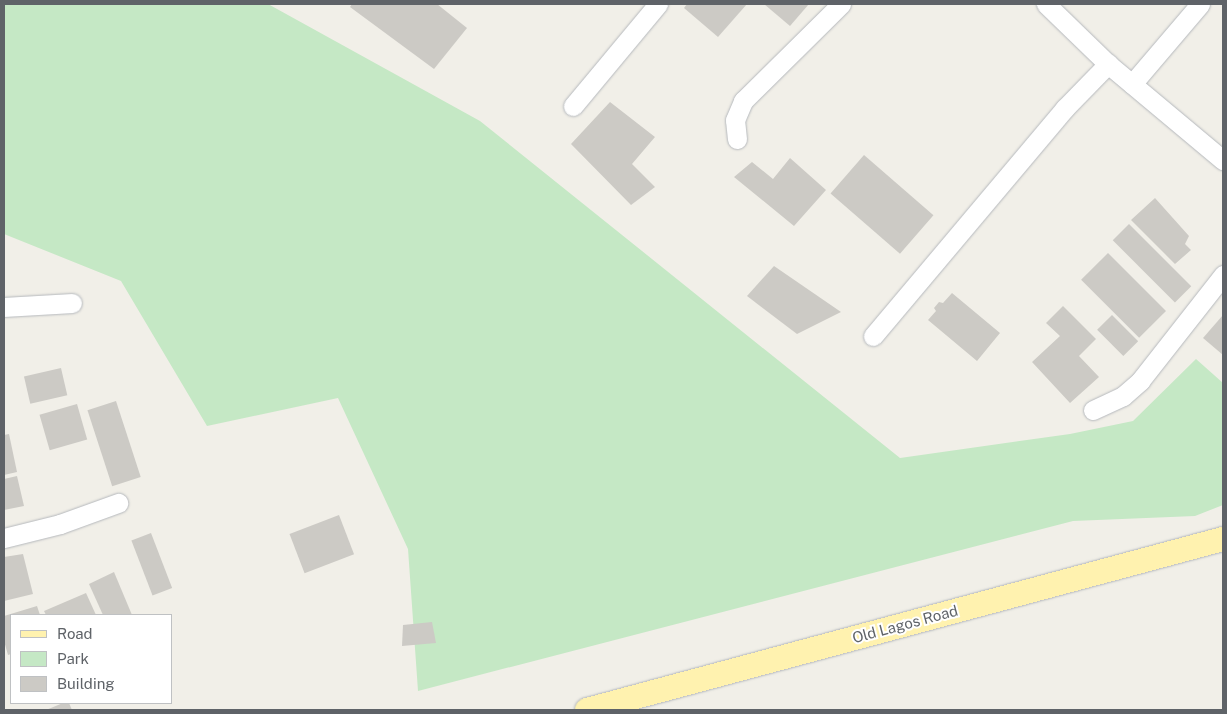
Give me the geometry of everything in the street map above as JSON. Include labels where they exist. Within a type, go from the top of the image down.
[{"type":"main road","name":"Old Lagos Road","points":[[587,710],[1223,539]]},
{"type":"street","points":[[573,106],[658,4]]},
{"type":"street","points":[[737,139],[735,120],[743,101],[841,4]]},
{"type":"street","points":[[1046,4],[1108,64],[1223,160]]},
{"type":"street","points":[[1132,84],[1200,4]]},
{"type":"street","points":[[873,336],[1065,108],[1108,64]]},
{"type":"street","points":[[1093,410],[1123,396],[1140,381],[1223,275]]},
{"type":"street","points":[[4,308],[72,302]]},
{"type":"street","points":[[4,538],[60,524],[118,503]]},
{"type":"green space","points":[[4,4],[268,4],[480,121],[900,458],[1070,434],[1133,421],[1196,359],[1223,383],[1223,505],[1195,516],[1073,521],[418,691],[408,549],[338,398],[207,426],[121,281],[4,234]]},
{"type":"building","points":[[352,4],[437,4],[467,28],[434,69],[350,7]]},
{"type":"building","points":[[687,4],[747,4],[718,37],[684,8]]},
{"type":"building","points":[[764,4],[809,4],[790,26]]},
{"type":"building","points":[[610,102],[655,137],[632,164],[655,187],[631,205],[571,144]]},
{"type":"building","points":[[864,155],[933,215],[900,254],[831,193]]},
{"type":"building","points":[[790,158],[826,190],[794,226],[734,177],[752,162],[773,179]]},
{"type":"building","points":[[1155,198],[1189,236],[1185,244],[1191,250],[1175,264],[1131,220]]},
{"type":"building","points":[[1129,224],[1191,286],[1175,302],[1113,240]]},
{"type":"building","points":[[1108,253],[1166,311],[1139,338],[1081,280]]},
{"type":"building","points":[[774,266],[841,312],[797,334],[747,296]]},
{"type":"building","points":[[952,293],[1000,333],[977,361],[928,320],[936,311],[934,308],[939,302],[943,303]]},
{"type":"building","points":[[1063,306],[1096,339],[1079,356],[1099,377],[1070,403],[1032,362],[1060,336],[1046,323]]},
{"type":"building","points":[[1112,315],[1138,341],[1123,356],[1097,330]]},
{"type":"building","points":[[1223,315],[1223,355],[1203,338]]},
{"type":"building","points":[[61,368],[67,395],[30,404],[24,377]]},
{"type":"building","points":[[116,401],[141,477],[112,486],[87,410]]},
{"type":"building","points":[[77,404],[87,440],[50,450],[40,415]]},
{"type":"building","points":[[9,434],[17,472],[4,475],[4,435]]},
{"type":"building","points":[[17,476],[24,506],[4,510],[4,479]]},
{"type":"building","points":[[339,515],[354,554],[305,573],[290,534]]},
{"type":"building","points":[[151,533],[172,588],[153,596],[131,541]]},
{"type":"building","points":[[23,554],[33,594],[4,601],[4,557]]},
{"type":"building","points":[[114,572],[132,614],[103,614],[89,584]]},
{"type":"building","points":[[86,593],[96,614],[46,614],[44,611]]},
{"type":"building","points":[[37,606],[40,614],[11,614]]},
{"type":"building","points":[[10,614],[10,654],[8,655],[4,641],[4,616]]},
{"type":"building","points":[[432,622],[436,643],[402,646],[403,625]]},
{"type":"building","points":[[61,704],[69,704],[72,710],[46,710]]}]
